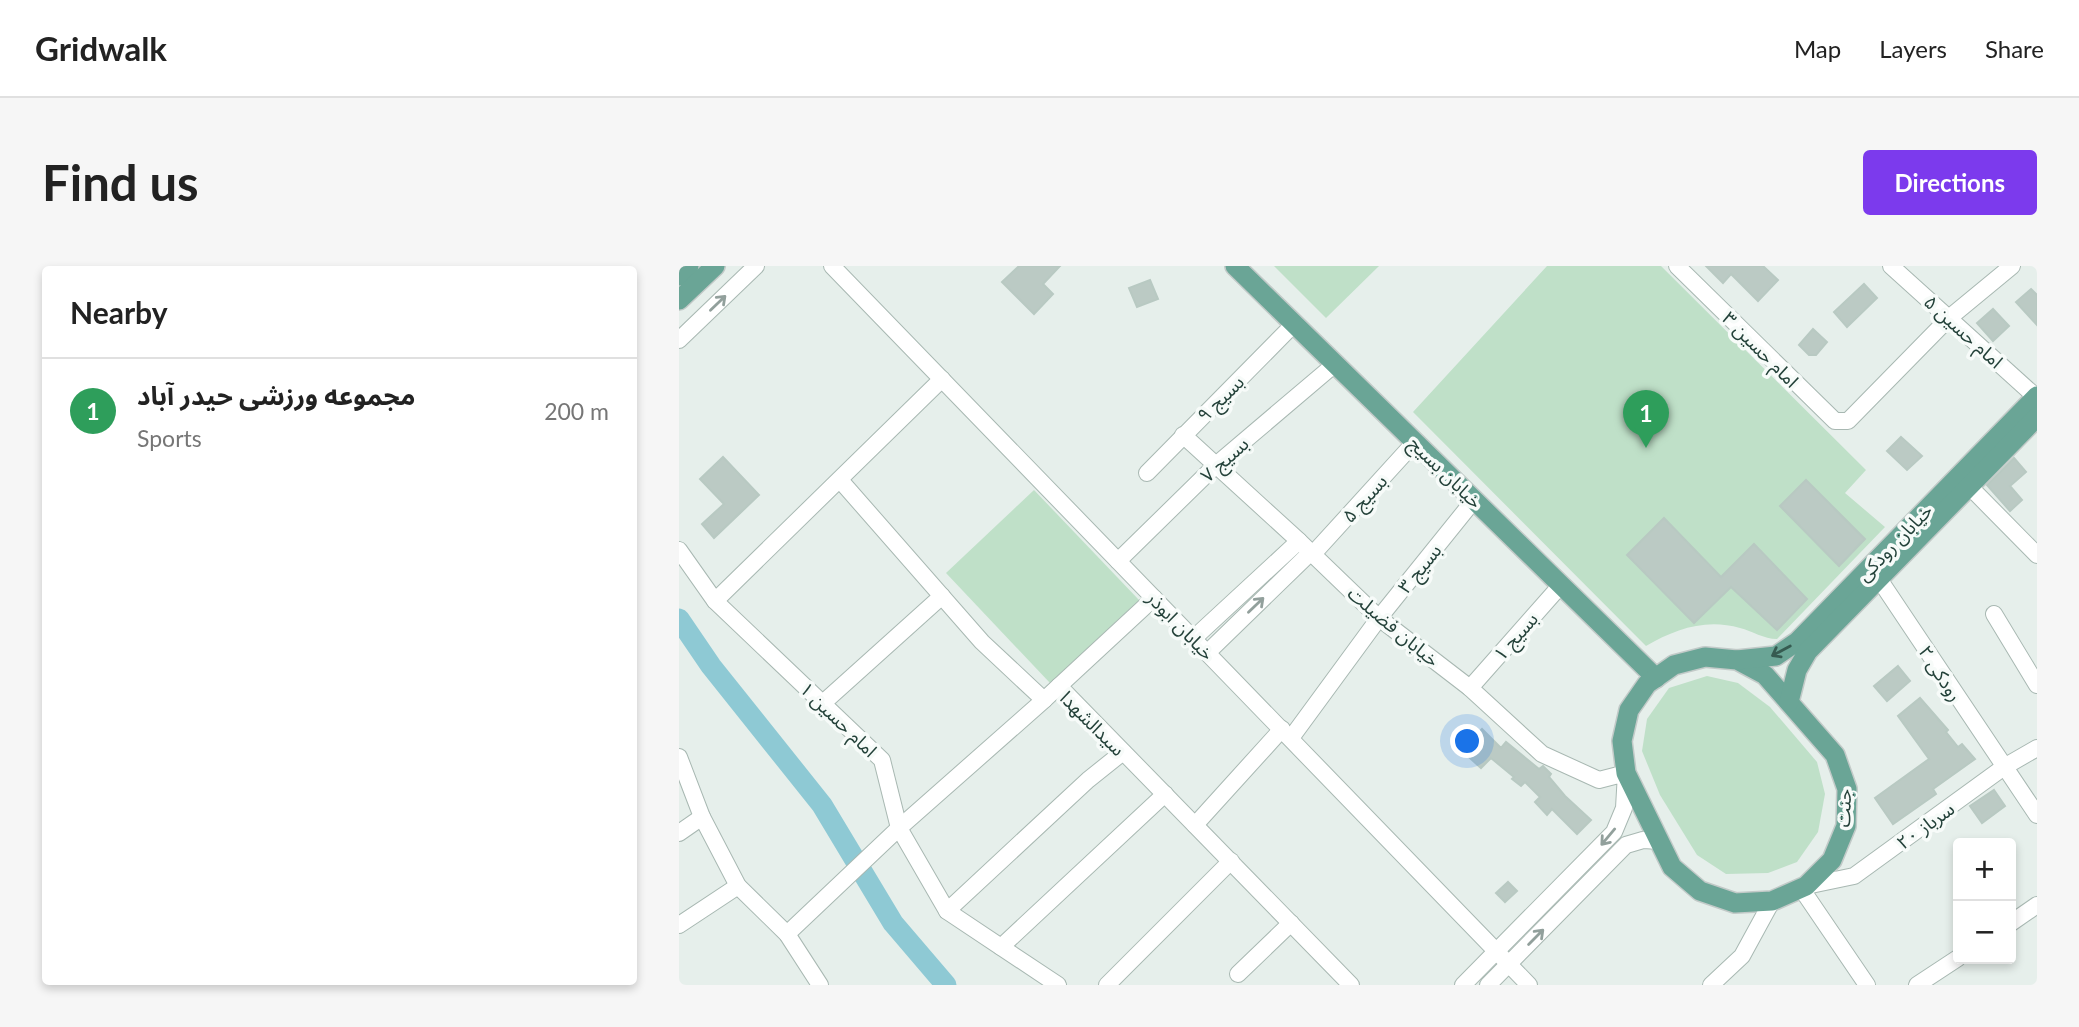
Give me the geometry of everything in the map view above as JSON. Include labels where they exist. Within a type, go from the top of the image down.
[{"type":"main road","points":[[679,276],[689,266]]},
{"type":"main road","points":[[679,300],[715,266]]},
{"type":"main road","name":"خیابان بسیج","points":[[1235,266],[1656,678]]},
{"type":"main road","name":"خیابان رودکی","points":[[1737,660],[1776,656],[1798,641],[2037,396]]},
{"type":"main road","name":"خیابان رودکی","points":[[1789,702],[1797,670],[1808,651],[2037,417]]},
{"type":"main road","name":"جنت","points":[[1705,657],[1737,660],[1765,675],[1835,755],[1847,789],[1846,826],[1832,860],[1803,887],[1772,901],[1735,903],[1700,891],[1672,867],[1626,773],[1622,741],[1629,710],[1647,684],[1674,665],[1705,657]]},
{"type":"street","points":[[679,340],[756,266]]},
{"type":"street","name":"خیابان ابوذر","points":[[832,266],[1529,985]]},
{"type":"street","name":"امام حسین ۵","points":[[1891,266],[2037,396]]},
{"type":"street","points":[[1949,317],[2012,266]]},
{"type":"street","name":"امام حسین ۳","points":[[1683,268],[1835,421],[1848,421],[1949,317]]},
{"type":"street","name":"بسیج ۹","points":[[1147,473],[1294,324]]},
{"type":"street","name":"بسیج ۷","points":[[1118,561],[1217,464],[1335,364]]},
{"type":"street","points":[[715,601],[942,379]]},
{"type":"street","name":"خیابان فضیلت","points":[[1183,435],[1379,618],[1470,688],[1542,754],[1599,780],[1626,773]]},
{"type":"street","name":"بسیج ۵","points":[[1308,549],[1415,442]]},
{"type":"street","name":"سیدالشهدا","points":[[840,480],[982,642],[1044,700],[1059,686],[1351,985]]},
{"type":"street","points":[[1969,486],[2037,555]]},
{"type":"street","name":"بسیج ۳","points":[[1195,825],[1286,734],[1474,500]]},
{"type":"street","points":[[1194,638],[1308,549]]},
{"type":"street","points":[[1207,653],[1308,549]]},
{"type":"street","name":"امام حسین ۱","points":[[679,550],[715,601],[882,760],[899,828],[947,911],[1058,985]]},
{"type":"street","name":"رودکی ۲","points":[[1879,579],[2037,815]]},
{"type":"street","name":"بسیج ۱","points":[[1470,688],[1560,584]]},
{"type":"street","points":[[823,703],[942,596]]},
{"type":"street","points":[[1059,686],[1154,598]]},
{"type":"street","points":[[1994,614],[2037,685]]},
{"type":"street","points":[[787,934],[899,828],[1044,700]]},
{"type":"street","name":"سرباز ۲۰","points":[[1803,887],[1854,876],[2004,767],[2037,748]]},
{"type":"street","points":[[947,911],[1088,780],[1123,752]]},
{"type":"street","points":[[679,757],[702,817],[738,886],[787,934],[820,985]]},
{"type":"street","points":[[1463,985],[1614,832],[1624,808],[1626,773]]},
{"type":"street","points":[[1001,947],[1165,794]]},
{"type":"street","points":[[679,832],[702,817]]},
{"type":"street","points":[[1488,985],[1626,845],[1643,840],[1660,841]]},
{"type":"street","points":[[1107,985],[1231,861]]},
{"type":"street","points":[[679,925],[738,886]]},
{"type":"street","points":[[1803,887],[1867,985]]},
{"type":"street","points":[[1711,985],[1742,956],[1772,901]]},
{"type":"street","points":[[2016,920],[2037,905]]},
{"type":"street","points":[[1238,974],[1291,923]]},
{"type":"street","points":[[1917,985],[1953,961]]},
{"type":"green space","points":[[1274,266],[1379,266],[1326,318]]},
{"type":"green space","points":[[1547,266],[1661,266],[1866,470],[1845,493],[1885,527],[1777,639],[1745,629],[1715,624],[1680,630],[1646,646],[1413,412]]},
{"type":"green space","points":[[1034,490],[1139,600],[1050,683],[946,573]]},
{"type":"green space","points":[[1707,676],[1738,683],[1770,707],[1817,762],[1825,794],[1818,832],[1797,862],[1768,873],[1726,874],[1697,855],[1660,795],[1642,751],[1647,719],[1669,688]]},
{"type":"building","points":[[1019,266],[1060,266],[1043,284],[1053,294],[1034,314],[1002,282]]},
{"type":"building","points":[[1706,266],[1763,266],[1778,280],[1758,301],[1731,274],[1723,283]]},
{"type":"building","points":[[1150,280],[1158,299],[1137,307],[1129,288]]},
{"type":"building","points":[[1864,284],[1877,298],[1847,327],[1834,312]]},
{"type":"building","points":[[2031,289],[2037,295],[2037,325],[2016,302]]},
{"type":"building","points":[[1993,309],[2009,326],[1993,341],[1977,323]]},
{"type":"building","points":[[1813,329],[1827,342],[1816,355],[1809,355],[1799,345]]},
{"type":"building","points":[[1901,437],[1922,456],[1907,470],[1887,451]]},
{"type":"building","points":[[723,457],[759,495],[714,538],[702,524],[724,504],[700,479]]},
{"type":"building","points":[[2014,458],[2026,472],[2010,486],[2022,500],[2010,511],[1987,485]]},
{"type":"building","points":[[1806,480],[1865,539],[1839,566],[1780,506]]},
{"type":"building","points":[[1664,518],[1721,577],[1754,544],[1807,599],[1777,630],[1731,587],[1694,623],[1627,555]]},
{"type":"building","points":[[1898,666],[1910,681],[1887,701],[1874,686]]},
{"type":"building","points":[[1920,698],[1948,730],[1946,732],[1958,747],[1962,744],[1975,759],[1933,789],[1936,794],[1893,824],[1875,798],[1929,759],[1898,716]]},
{"type":"building","points":[[1482,729],[1501,748],[1506,742],[1539,769],[1543,766],[1565,796],[1591,820],[1577,834],[1552,809],[1547,815],[1535,802],[1540,797],[1525,782],[1521,786],[1512,779],[1514,777],[1491,758],[1481,768],[1461,750]]},
{"type":"building","points":[[1994,790],[2005,806],[1982,823],[1970,806]]},
{"type":"building","points":[[1508,882],[1517,891],[1505,902],[1496,893]]},
{"type":"waterway","points":[[679,619],[711,666],[822,805],[893,923],[946,985]]},
{"type":"place","name":"مجموعه ورزشی حیدر آباد","points":[[1646,448]]}]
